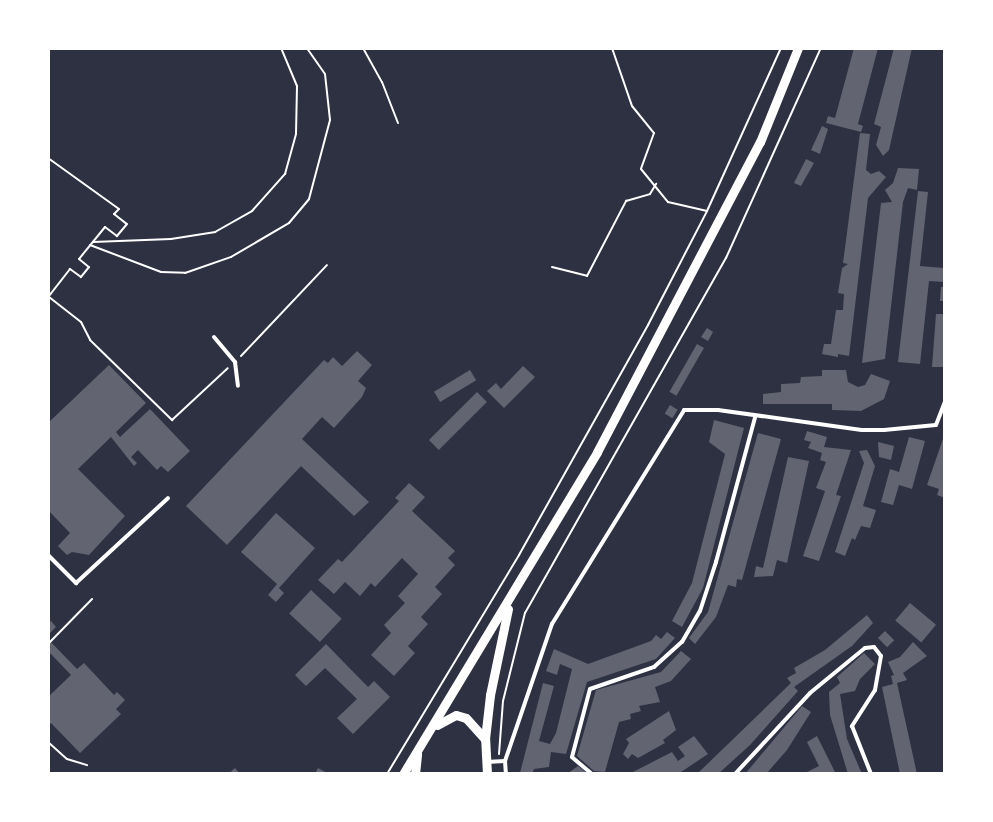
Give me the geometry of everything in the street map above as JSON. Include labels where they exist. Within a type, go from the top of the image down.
[{"type":"main road","points":[[403,774],[597,452],[679,301],[760,142],[798,48]]},
{"type":"main road","points":[[487,774],[485,739],[497,652],[511,598]]},
{"type":"main road","points":[[431,730],[445,718],[456,715],[473,724],[485,739]]},
{"type":"main road","points":[[415,774],[417,751]]},
{"type":"lane","points":[[214,337],[235,362],[238,386]]},
{"type":"lane","points":[[506,774],[505,761],[552,624],[684,410],[718,410],[755,417],[862,430],[927,428],[936,425],[945,401]]},
{"type":"lane","points":[[592,774],[572,757],[590,689],[654,668],[682,642],[704,601],[755,417]]},
{"type":"lane","points":[[48,555],[76,584],[168,498]]},
{"type":"lane","points":[[735,774],[810,693],[865,648],[874,647],[881,656],[875,690],[852,726],[871,774]]},
{"type":"lane","points":[[486,762],[505,761]]},
{"type":"path","points":[[93,242],[171,239],[215,232],[252,211],[285,174],[298,124],[297,86],[281,48]]},
{"type":"path","points":[[90,245],[161,272],[185,273],[231,257],[289,223],[309,199],[330,120],[325,74],[307,48]]},
{"type":"path","points":[[363,48],[398,123]]},
{"type":"path","points":[[612,48],[632,106],[654,133],[641,169],[656,184],[668,202],[707,211]]},
{"type":"path","points":[[387,774],[519,555],[648,325],[707,211],[781,48]]},
{"type":"path","points":[[499,761],[503,701],[525,613],[726,258],[821,48]]},
{"type":"path","points":[[48,158],[119,209],[114,214],[127,224],[117,236],[105,227],[79,259],[88,267],[81,277],[70,269],[49,296],[81,322],[90,340],[172,420],[235,362],[327,265]]},
{"type":"path","points":[[552,267],[587,276],[626,201],[650,194],[656,184]]},
{"type":"path","points":[[48,644],[92,599]]},
{"type":"path","points":[[48,742],[67,759],[87,765]]},
{"type":"building","points":[[854,48],[878,48],[858,124],[863,126],[861,132],[826,123],[828,116],[835,118]]},
{"type":"building","points":[[894,48],[912,48],[889,150],[883,156],[876,145],[881,127],[874,124]]},
{"type":"building","points":[[822,126],[828,129],[820,154],[811,150]]},
{"type":"building","points":[[860,133],[870,134],[866,170],[871,174],[879,171],[886,177],[868,198],[849,356],[838,354],[838,357],[822,354],[824,344],[831,344],[836,310],[843,310],[844,294],[838,293],[842,268],[848,264],[843,263]]},
{"type":"building","points":[[806,159],[814,163],[801,186],[794,183]]},
{"type":"building","points":[[898,168],[919,169],[917,190],[908,188],[903,202],[885,359],[862,363],[881,203],[892,202],[885,190],[893,183]]},
{"type":"building","points":[[918,191],[928,192],[920,266],[944,268],[943,282],[929,281],[920,364],[898,362]]},
{"type":"building","points":[[941,287],[945,287],[945,301],[940,301]]},
{"type":"building","points":[[936,314],[945,314],[945,367],[932,367]]},
{"type":"building","points":[[707,328],[713,332],[708,341],[701,337]]},
{"type":"building","points":[[697,344],[704,348],[676,396],[670,392]]},
{"type":"building","points":[[357,351],[372,365],[358,381],[366,388],[362,397],[334,428],[322,417],[302,439],[369,502],[354,516],[301,466],[227,545],[186,506],[324,360],[328,363],[333,357],[342,366]]},
{"type":"building","points":[[109,365],[146,403],[116,432],[120,437],[150,409],[190,451],[168,472],[161,466],[157,470],[138,450],[131,457],[137,463],[134,466],[111,437],[78,469],[125,516],[89,555],[72,552],[67,555],[58,546],[70,533],[48,510],[48,423]]},
{"type":"building","points":[[523,366],[535,377],[504,408],[487,391],[496,383],[501,389]]},
{"type":"building","points":[[470,370],[476,380],[440,402],[434,392]]},
{"type":"building","points":[[822,370],[846,370],[848,382],[858,387],[865,385],[871,374],[890,381],[884,399],[861,411],[832,410],[832,404],[763,404],[763,394],[781,392],[781,384],[800,383],[801,377],[822,376]]},
{"type":"building","points":[[477,392],[487,402],[439,450],[429,440]]},
{"type":"building","points":[[670,405],[678,410],[672,418],[665,413]]},
{"type":"building","points":[[714,420],[744,428],[703,588],[682,627],[672,621],[692,583],[725,454],[709,442]]},
{"type":"building","points":[[807,431],[827,437],[824,447],[851,450],[836,495],[841,496],[819,561],[803,556],[825,491],[816,488],[826,462],[820,460],[822,453],[808,448],[811,442],[804,440]]},
{"type":"building","points":[[758,433],[781,439],[742,580],[737,579],[736,587],[728,585],[716,617],[695,644],[689,638],[708,612]]},
{"type":"building","points":[[945,433],[945,498],[937,495],[939,489],[927,485]]},
{"type":"building","points":[[909,437],[925,441],[912,489],[899,485],[893,505],[881,502],[890,469],[899,472]]},
{"type":"building","points":[[878,442],[894,446],[891,460],[879,457]]},
{"type":"building","points":[[867,450],[875,466],[863,506],[876,510],[870,528],[861,526],[855,540],[852,538],[845,556],[835,552],[864,463],[859,451]]},
{"type":"building","points":[[788,457],[809,461],[787,563],[777,560],[773,576],[754,577],[756,566],[763,568]]},
{"type":"building","points":[[409,483],[425,497],[412,511],[455,551],[448,558],[455,565],[435,587],[442,594],[421,617],[428,624],[408,646],[415,653],[394,676],[371,655],[391,633],[384,625],[405,603],[398,596],[418,574],[402,558],[375,587],[371,583],[360,596],[345,582],[334,594],[318,580],[338,559],[342,562],[399,501],[395,498]]},
{"type":"building","points":[[276,513],[315,548],[279,588],[284,593],[276,602],[268,595],[277,584],[241,552]]},
{"type":"building","points":[[311,590],[342,619],[320,642],[289,613]]},
{"type":"building","points":[[910,603],[936,625],[921,642],[895,621]]},
{"type":"building","points":[[867,615],[873,623],[852,646],[794,687],[798,691],[750,745],[718,774],[697,774],[791,683],[787,678],[796,673],[794,668],[825,650]]},
{"type":"building","points":[[51,621],[56,627],[48,635],[48,623]]},
{"type":"building","points":[[885,631],[894,640],[887,647],[878,638]]},
{"type":"building","points":[[667,632],[675,638],[656,659],[587,682],[566,754],[551,752],[549,767],[534,769],[532,774],[520,773],[543,683],[554,686],[539,741],[550,744],[556,733],[572,669],[560,664],[557,675],[546,671],[554,649],[588,664],[651,641],[656,635],[661,639]]},
{"type":"building","points":[[48,639],[77,669],[84,663],[114,695],[117,692],[125,700],[116,709],[121,714],[80,753],[51,723],[48,726],[48,697],[71,675],[48,651]]},
{"type":"building","points":[[913,642],[927,656],[903,673],[907,680],[897,683],[917,774],[900,774],[882,687],[893,684],[891,676],[894,675],[888,662],[900,657]]},
{"type":"building","points":[[326,644],[368,687],[374,681],[390,697],[353,734],[337,718],[357,699],[325,668],[306,686],[295,675]]},
{"type":"building","points":[[681,651],[691,659],[671,681],[655,687],[660,702],[639,706],[641,711],[630,714],[631,719],[619,722],[605,772],[594,771],[577,756],[596,690],[661,672]]},
{"type":"building","points":[[864,653],[875,664],[860,679],[855,691],[840,694],[847,739],[862,774],[848,774],[830,715],[829,692],[840,683],[837,677]]},
{"type":"building","points":[[802,706],[811,712],[787,750],[766,774],[745,774]]},
{"type":"building","points":[[669,711],[676,730],[663,740],[665,743],[638,758],[632,754],[628,759],[623,754],[629,743],[626,739]]},
{"type":"building","points":[[694,736],[708,754],[678,774],[629,774],[672,752],[678,761],[685,756],[678,747]]},
{"type":"building","points":[[817,736],[836,774],[803,774],[819,766],[807,742]]},
{"type":"building","points":[[578,766],[588,774],[567,774]]},
{"type":"building","points":[[235,768],[240,774],[228,774]]},
{"type":"building","points":[[318,768],[329,774],[315,774]]}]
